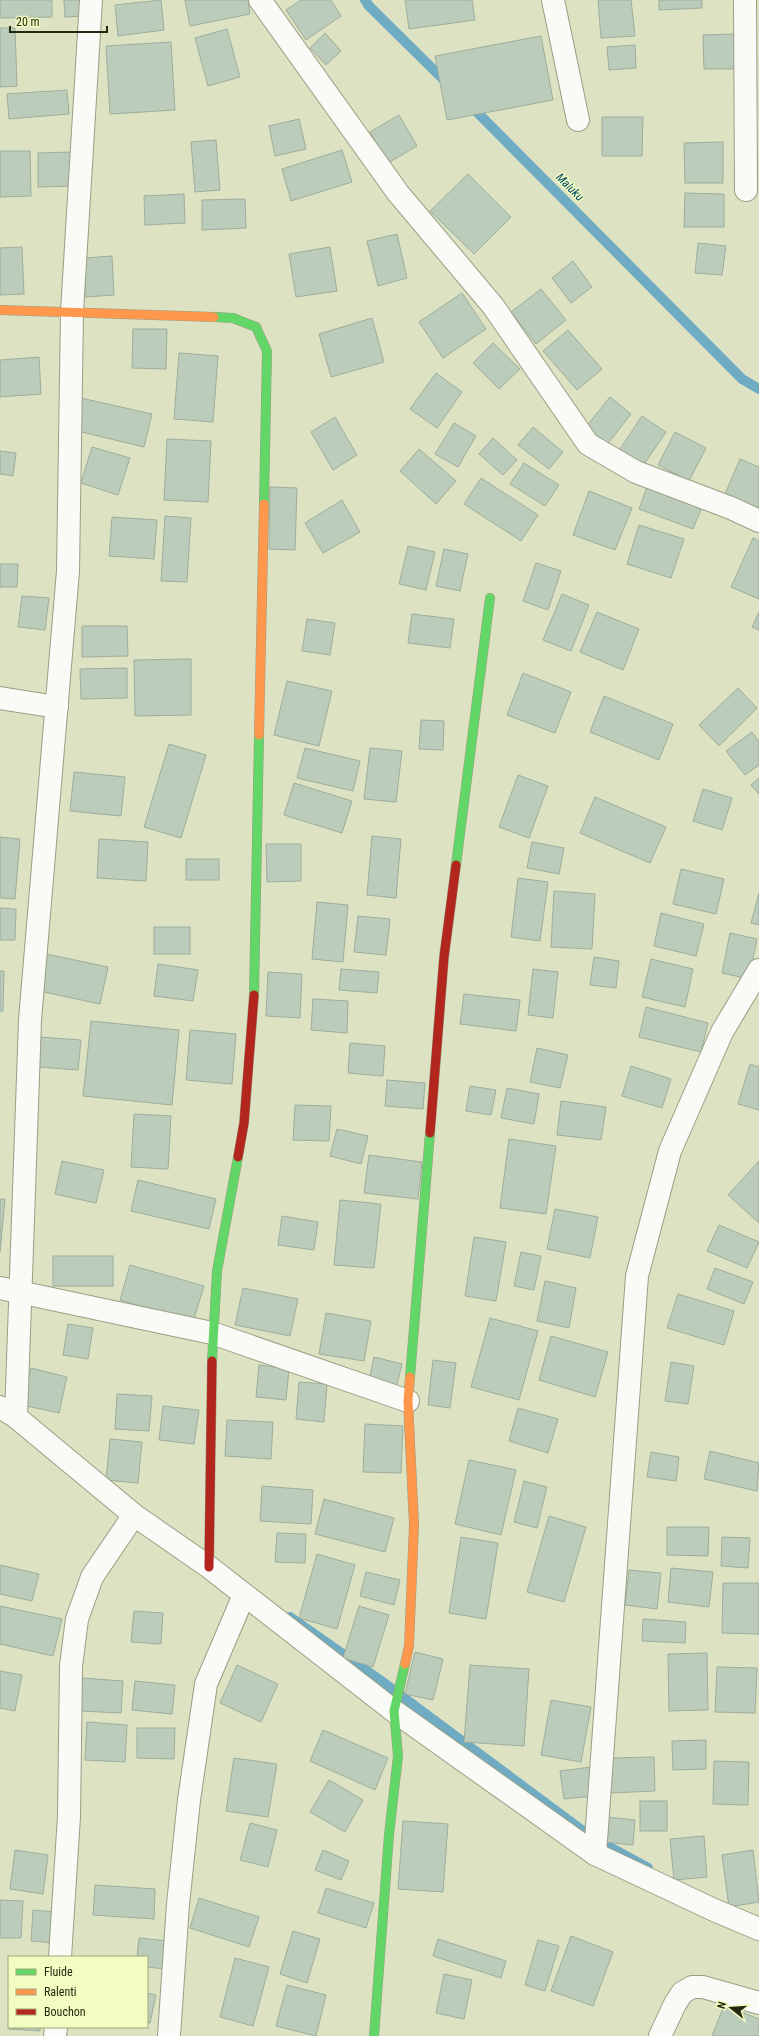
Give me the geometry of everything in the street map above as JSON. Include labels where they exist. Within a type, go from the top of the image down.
[{"type":"street","points":[[91,0],[72,312],[68,571],[30,1020],[10,1290],[8,1412],[134,1515],[209,1566],[244,1595],[394,1711],[595,1854],[714,1910],[759,1929]]},
{"type":"street","points":[[260,0],[398,193],[493,306],[588,444],[636,472],[731,508],[759,521]]},
{"type":"street","points":[[553,0],[578,120]]},
{"type":"street","points":[[744,0],[746,190]]},
{"type":"street","points":[[0,310],[233,318],[256,327],[267,352],[253,1021],[244,1124],[217,1272],[212,1333],[209,1566]]},
{"type":"street","points":[[374,2036],[389,1835],[398,1756],[394,1711],[409,1646],[414,1525],[408,1401],[444,957],[490,598]]},
{"type":"street","points":[[0,698],[56,706]]},
{"type":"street","points":[[595,1854],[636,1276],[670,1150],[722,1032],[759,970]]},
{"type":"street","points":[[10,1290],[212,1333],[408,1401]]},
{"type":"street","points":[[60,1956],[69,1816],[72,1666],[77,1619],[92,1578],[134,1515]]},
{"type":"street","points":[[169,2036],[178,1904],[189,1800],[206,1684],[244,1595]]},
{"type":"street","points":[[660,2036],[675,2004],[682,1993],[692,1987],[703,1987],[759,2002]]},
{"type":"building","points":[[0,0],[52,0],[52,17],[0,18]]},
{"type":"building","points":[[64,0],[83,0],[84,16],[65,17]]},
{"type":"building","points":[[161,0],[164,30],[118,36],[115,5]]},
{"type":"building","points":[[185,0],[248,0],[250,14],[190,26]]},
{"type":"building","points":[[301,0],[331,0],[341,16],[306,40],[286,10]]},
{"type":"building","points":[[405,0],[472,0],[475,20],[409,29]]},
{"type":"building","points":[[598,0],[631,0],[635,36],[601,38]]},
{"type":"building","points":[[659,0],[702,0],[702,8],[659,10]]},
{"type":"building","points":[[0,28],[15,28],[17,86],[0,87]]},
{"type":"building","points":[[227,29],[240,77],[208,86],[195,38]]},
{"type":"building","points":[[325,33],[341,51],[326,65],[310,48]]},
{"type":"building","points":[[735,34],[736,69],[704,69],[703,35]]},
{"type":"building","points":[[541,36],[553,100],[447,120],[435,56]]},
{"type":"building","points":[[171,42],[175,110],[110,114],[106,46]]},
{"type":"building","points":[[635,45],[636,68],[609,70],[607,47]]},
{"type":"building","points":[[67,90],[69,114],[9,119],[7,94]]},
{"type":"building","points":[[399,115],[417,146],[388,163],[370,132]]},
{"type":"building","points":[[602,117],[643,117],[642,156],[602,156]]},
{"type":"building","points":[[299,119],[306,149],[275,156],[269,126]]},
{"type":"building","points":[[216,140],[220,190],[195,192],[191,142]]},
{"type":"building","points":[[723,142],[723,183],[685,183],[684,143]]},
{"type":"building","points":[[342,150],[352,182],[291,201],[282,169]]},
{"type":"building","points":[[0,151],[30,151],[31,196],[0,197]]},
{"type":"building","points":[[71,152],[72,186],[38,187],[38,153]]},
{"type":"building","points":[[468,174],[511,217],[474,254],[430,211]]},
{"type":"building","points":[[685,193],[724,194],[724,227],[684,227]]},
{"type":"building","points":[[184,194],[185,223],[145,225],[144,196]]},
{"type":"building","points":[[245,199],[246,228],[202,230],[202,200]]},
{"type":"building","points":[[397,234],[407,278],[378,286],[367,241]]},
{"type":"building","points":[[698,243],[726,246],[722,275],[695,273]]},
{"type":"building","points":[[22,247],[24,294],[0,295],[0,248]]},
{"type":"building","points":[[330,247],[337,291],[296,297],[289,254]]},
{"type":"building","points":[[112,256],[114,295],[86,297],[84,258]]},
{"type":"building","points":[[573,261],[592,287],[571,303],[552,278]]},
{"type":"building","points":[[541,289],[566,320],[536,344],[511,312]]},
{"type":"building","points":[[462,293],[486,329],[443,358],[419,322]]},
{"type":"building","points":[[372,318],[384,362],[331,377],[319,334]]},
{"type":"building","points":[[133,329],[167,329],[166,369],[132,368]]},
{"type":"building","points":[[568,330],[602,369],[577,390],[543,351]]},
{"type":"building","points":[[493,343],[520,369],[499,389],[473,363]]},
{"type":"building","points":[[179,353],[218,356],[213,422],[174,419]]},
{"type":"building","points":[[39,357],[41,394],[0,397],[0,360]]},
{"type":"building","points":[[436,373],[462,392],[437,428],[410,409]]},
{"type":"building","points":[[610,397],[631,414],[606,446],[585,428]]},
{"type":"building","points":[[81,398],[152,414],[144,447],[73,430]]},
{"type":"building","points":[[642,416],[666,432],[643,466],[620,449]]},
{"type":"building","points":[[335,417],[357,455],[333,470],[311,432]]},
{"type":"building","points":[[454,423],[476,436],[458,467],[435,454]]},
{"type":"building","points":[[533,427],[563,452],[549,469],[518,445]]},
{"type":"building","points":[[675,432],[706,448],[689,481],[658,465]]},
{"type":"building","points":[[493,438],[517,460],[503,475],[479,454]]},
{"type":"building","points":[[167,439],[211,441],[208,502],[164,500]]},
{"type":"building","points":[[92,447],[130,458],[118,495],[81,483]]},
{"type":"building","points":[[419,449],[456,481],[436,504],[400,471]]},
{"type":"building","points":[[0,451],[16,453],[13,476],[0,474]]},
{"type":"building","points":[[740,459],[759,467],[759,508],[725,494]]},
{"type":"building","points":[[524,463],[559,485],[545,506],[510,484]]},
{"type":"building","points":[[481,478],[538,515],[521,541],[464,504]]},
{"type":"building","points":[[270,487],[297,488],[295,550],[269,549]]},
{"type":"building","points":[[647,487],[702,507],[693,529],[639,509]]},
{"type":"building","points":[[589,491],[632,508],[615,550],[573,535]]},
{"type":"building","points":[[342,500],[360,532],[323,553],[305,523]]},
{"type":"building","points":[[165,516],[191,518],[187,582],[161,581]]},
{"type":"building","points":[[112,517],[157,520],[154,559],[109,556]]},
{"type":"building","points":[[639,525],[684,539],[671,578],[627,564]]},
{"type":"building","points":[[753,538],[759,541],[759,599],[731,587]]},
{"type":"building","points":[[408,546],[435,552],[426,590],[399,584]]},
{"type":"building","points":[[444,549],[468,554],[460,591],[436,586]]},
{"type":"building","points":[[536,563],[561,571],[548,610],[523,601]]},
{"type":"building","points":[[0,564],[18,564],[17,587],[0,587]]},
{"type":"building","points":[[562,594],[589,605],[571,651],[543,640]]},
{"type":"building","points":[[22,596],[49,598],[45,630],[18,627]]},
{"type":"building","points":[[597,612],[639,629],[623,670],[580,652]]},
{"type":"building","points":[[759,612],[759,630],[752,627]]},
{"type":"building","points":[[412,614],[454,619],[450,648],[408,643]]},
{"type":"building","points":[[307,619],[335,623],[330,655],[302,651]]},
{"type":"building","points":[[82,626],[127,626],[128,656],[82,657]]},
{"type":"building","points":[[191,659],[191,715],[135,716],[134,660]]},
{"type":"building","points":[[127,668],[127,698],[81,699],[80,669]]},
{"type":"building","points":[[523,673],[571,692],[555,733],[507,715]]},
{"type":"building","points":[[287,681],[332,691],[319,746],[274,735]]},
{"type":"building","points":[[738,688],[757,708],[719,746],[699,725]]},
{"type":"building","points":[[604,696],[673,724],[659,760],[590,732]]},
{"type":"building","points":[[421,720],[444,721],[443,750],[419,749]]},
{"type":"building","points":[[752,732],[759,742],[759,765],[745,775],[726,751]]},
{"type":"building","points":[[169,744],[206,755],[181,838],[144,827]]},
{"type":"building","points":[[305,748],[360,761],[353,791],[297,778]]},
{"type":"building","points":[[370,748],[402,751],[396,802],[364,799]]},
{"type":"building","points":[[74,772],[125,777],[121,816],[70,811]]},
{"type":"building","points":[[518,775],[548,786],[529,838],[499,827]]},
{"type":"building","points":[[759,778],[759,794],[751,785]]},
{"type":"building","points":[[294,783],[352,801],[342,833],[284,815]]},
{"type":"building","points":[[703,789],[732,798],[722,830],[693,821]]},
{"type":"building","points":[[595,797],[666,827],[650,863],[580,833]]},
{"type":"building","points":[[372,836],[401,839],[396,898],[367,895]]},
{"type":"building","points":[[0,837],[20,839],[15,899],[0,898]]},
{"type":"building","points":[[99,839],[148,842],[146,881],[97,878]]},
{"type":"building","points":[[532,842],[564,848],[559,874],[527,868]]},
{"type":"building","points":[[266,844],[301,844],[301,881],[267,882]]},
{"type":"building","points":[[186,859],[219,859],[219,880],[186,880]]},
{"type":"building","points":[[681,869],[724,879],[716,914],[673,904]]},
{"type":"building","points":[[518,878],[548,882],[540,941],[511,937]]},
{"type":"building","points":[[554,891],[595,894],[592,949],[551,947]]},
{"type":"building","points":[[759,893],[759,925],[751,923]]},
{"type":"building","points":[[317,902],[348,905],[343,962],[312,959]]},
{"type":"building","points":[[0,908],[16,909],[15,940],[0,940]]},
{"type":"building","points":[[661,913],[704,924],[696,956],[654,946]]},
{"type":"building","points":[[358,916],[390,919],[386,955],[354,952]]},
{"type":"building","points":[[154,927],[190,927],[190,954],[154,954]]},
{"type":"building","points":[[730,933],[757,939],[749,979],[722,973]]},
{"type":"building","points":[[46,954],[108,967],[100,1004],[39,991]]},
{"type":"building","points":[[594,957],[619,961],[616,988],[590,985]]},
{"type":"building","points":[[651,959],[693,969],[685,1007],[642,997]]},
{"type":"building","points":[[158,964],[198,970],[193,1001],[154,996]]},
{"type":"building","points":[[341,969],[379,972],[377,993],[339,990]]},
{"type":"building","points":[[533,969],[558,972],[553,1018],[528,1015]]},
{"type":"building","points":[[0,971],[4,971],[3,1011],[0,1011]]},
{"type":"building","points":[[268,972],[302,974],[300,1018],[266,1016]]},
{"type":"building","points":[[464,994],[520,1000],[516,1031],[460,1024]]},
{"type":"building","points":[[313,999],[348,1001],[347,1033],[311,1030]]},
{"type":"building","points":[[646,1007],[708,1023],[701,1052],[639,1037]]},
{"type":"building","points":[[91,1021],[179,1030],[172,1105],[83,1096]]},
{"type":"building","points":[[190,1030],[236,1034],[232,1084],[186,1080]]},
{"type":"building","points":[[40,1037],[81,1040],[78,1070],[37,1067]]},
{"type":"building","points":[[350,1043],[385,1046],[383,1076],[348,1073]]},
{"type":"building","points":[[537,1048],[568,1055],[560,1088],[530,1082]]},
{"type":"building","points":[[750,1064],[759,1067],[759,1110],[738,1104]]},
{"type":"building","points":[[631,1066],[671,1079],[662,1108],[622,1096]]},
{"type":"building","points":[[387,1080],[425,1083],[423,1109],[385,1106]]},
{"type":"building","points":[[470,1086],[496,1090],[491,1115],[466,1111]]},
{"type":"building","points":[[507,1088],[539,1094],[534,1124],[501,1118]]},
{"type":"building","points":[[561,1101],[606,1107],[601,1140],[557,1135]]},
{"type":"building","points":[[295,1105],[331,1106],[329,1141],[293,1140]]},
{"type":"building","points":[[134,1114],[171,1116],[168,1169],[131,1167]]},
{"type":"building","points":[[337,1129],[368,1136],[361,1164],[330,1156]]},
{"type":"building","points":[[509,1139],[556,1146],[546,1214],[500,1208]]},
{"type":"building","points":[[369,1155],[422,1162],[418,1199],[364,1193]]},
{"type":"building","points":[[62,1161],[104,1170],[96,1203],[55,1194]]},
{"type":"building","points":[[759,1161],[759,1223],[728,1195]]},
{"type":"building","points":[[138,1180],[216,1199],[209,1229],[131,1211]]},
{"type":"building","points":[[0,1199],[5,1199],[0,1252]]},
{"type":"building","points":[[340,1200],[381,1204],[374,1268],[334,1265]]},
{"type":"building","points":[[555,1209],[598,1217],[590,1258],[547,1249]]},
{"type":"building","points":[[282,1216],[318,1222],[314,1250],[278,1245]]},
{"type":"building","points":[[719,1225],[759,1242],[747,1268],[707,1251]]},
{"type":"building","points":[[474,1237],[506,1242],[496,1301],[465,1296]]},
{"type":"building","points":[[521,1252],[541,1256],[534,1290],[514,1286]]},
{"type":"building","points":[[53,1256],[113,1256],[113,1286],[53,1286]]},
{"type":"building","points":[[130,1265],[204,1286],[193,1322],[120,1300]]},
{"type":"building","points":[[715,1268],[753,1282],[744,1304],[707,1289]]},
{"type":"building","points":[[545,1281],[576,1288],[569,1328],[537,1321]]},
{"type":"building","points":[[243,1288],[298,1299],[290,1336],[235,1325]]},
{"type":"building","points":[[678,1294],[734,1311],[724,1345],[667,1328]]},
{"type":"building","points":[[326,1313],[371,1321],[364,1361],[319,1354]]},
{"type":"building","points":[[490,1318],[538,1331],[519,1400],[471,1387]]},
{"type":"building","points":[[68,1324],[93,1328],[88,1359],[63,1355]]},
{"type":"building","points":[[551,1336],[608,1352],[595,1397],[539,1380]]},
{"type":"building","points":[[374,1357],[402,1364],[396,1388],[369,1381]]},
{"type":"building","points":[[433,1360],[456,1363],[450,1408],[428,1405]]},
{"type":"building","points":[[671,1362],[694,1366],[688,1404],[665,1401]]},
{"type":"building","points":[[259,1365],[289,1369],[286,1400],[256,1397]]},
{"type":"building","points":[[31,1368],[67,1377],[59,1413],[22,1405]]},
{"type":"building","points":[[299,1382],[327,1384],[324,1422],[296,1419]]},
{"type":"building","points":[[117,1394],[152,1396],[149,1431],[115,1429]]},
{"type":"building","points":[[163,1406],[199,1410],[194,1444],[159,1440]]},
{"type":"building","points":[[518,1408],[558,1419],[548,1453],[509,1441]]},
{"type":"building","points":[[227,1420],[273,1422],[271,1459],[225,1456]]},
{"type":"building","points":[[365,1424],[403,1426],[401,1473],[363,1472]]},
{"type":"building","points":[[110,1439],[142,1442],[138,1483],[106,1480]]},
{"type":"building","points":[[710,1451],[759,1463],[757,1491],[704,1479]]},
{"type":"building","points":[[651,1452],[679,1457],[676,1481],[647,1477]]},
{"type":"building","points":[[469,1460],[516,1470],[501,1535],[455,1524]]},
{"type":"building","points":[[524,1481],[547,1487],[537,1528],[514,1522]]},
{"type":"building","points":[[262,1486],[313,1490],[311,1524],[260,1521]]},
{"type":"building","points":[[324,1499],[394,1518],[385,1552],[315,1534]]},
{"type":"building","points":[[549,1516],[586,1527],[564,1602],[527,1592]]},
{"type":"building","points":[[667,1527],[709,1527],[708,1556],[667,1555]]},
{"type":"building","points":[[277,1533],[306,1534],[305,1563],[275,1562]]},
{"type":"building","points":[[461,1537],[498,1543],[486,1619],[449,1613]]},
{"type":"building","points":[[722,1537],[750,1538],[748,1568],[721,1566]]},
{"type":"building","points":[[317,1554],[355,1565],[337,1629],[299,1618]]},
{"type":"building","points":[[0,1565],[39,1574],[32,1601],[0,1594]]},
{"type":"building","points":[[671,1568],[713,1572],[709,1607],[668,1602]]},
{"type":"building","points":[[629,1570],[661,1573],[657,1609],[625,1605]]},
{"type":"building","points":[[366,1572],[400,1580],[394,1605],[360,1596]]},
{"type":"building","points":[[723,1583],[759,1583],[759,1634],[722,1633]]},
{"type":"building","points":[[0,1606],[62,1619],[53,1656],[0,1644]]},
{"type":"building","points":[[359,1606],[389,1615],[373,1667],[343,1658]]},
{"type":"building","points":[[134,1611],[163,1613],[161,1644],[131,1642]]},
{"type":"building","points":[[643,1619],[686,1622],[685,1643],[642,1641]]},
{"type":"building","points":[[415,1652],[443,1659],[433,1700],[405,1694]]},
{"type":"building","points":[[707,1653],[708,1710],[669,1711],[668,1654]]},
{"type":"building","points":[[237,1665],[278,1684],[261,1722],[220,1703]]},
{"type":"building","points":[[470,1665],[529,1669],[524,1746],[464,1742]]},
{"type":"building","points":[[717,1667],[757,1668],[755,1713],[715,1712]]},
{"type":"building","points":[[0,1671],[22,1675],[15,1711],[0,1708]]},
{"type":"building","points":[[82,1678],[123,1681],[121,1713],[80,1711]]},
{"type":"building","points":[[135,1681],[175,1685],[172,1714],[132,1710]]},
{"type":"building","points":[[551,1700],[591,1707],[581,1762],[541,1755]]},
{"type":"building","points":[[87,1722],[127,1725],[125,1762],[85,1760]]},
{"type":"building","points":[[137,1728],[175,1728],[174,1759],[137,1758]]},
{"type":"building","points":[[323,1730],[388,1758],[375,1790],[310,1761]]},
{"type":"building","points":[[706,1740],[706,1769],[673,1770],[672,1741]]},
{"type":"building","points":[[654,1757],[655,1791],[610,1793],[610,1758]]},
{"type":"building","points":[[234,1758],[277,1764],[268,1817],[226,1811]]},
{"type":"building","points":[[714,1761],[749,1762],[748,1805],[713,1804]]},
{"type":"building","points":[[591,1767],[594,1796],[564,1799],[560,1771]]},
{"type":"building","points":[[329,1780],[363,1800],[345,1832],[310,1812]]},
{"type":"building","points":[[640,1801],[667,1801],[667,1831],[640,1831]]},
{"type":"building","points":[[607,1817],[635,1820],[633,1845],[604,1842]]},
{"type":"building","points":[[403,1821],[448,1824],[443,1892],[398,1889]]},
{"type":"building","points":[[250,1823],[277,1830],[268,1867],[240,1860]]},
{"type":"building","points":[[704,1836],[707,1877],[674,1880],[670,1839]]},
{"type":"building","points":[[15,1850],[48,1855],[43,1894],[10,1889]]},
{"type":"building","points":[[323,1850],[349,1861],[341,1880],[315,1870]]},
{"type":"building","points":[[753,1850],[759,1902],[729,1907],[722,1855]]},
{"type":"building","points":[[95,1885],[155,1889],[154,1919],[93,1915]]},
{"type":"building","points":[[326,1888],[374,1903],[366,1928],[318,1913]]},
{"type":"building","points":[[199,1898],[259,1917],[249,1947],[190,1928]]},
{"type":"building","points":[[0,1900],[23,1901],[21,1938],[0,1938]]},
{"type":"building","points":[[33,1910],[56,1912],[53,1943],[31,1941]]},
{"type":"building","points":[[293,1931],[320,1939],[307,1983],[280,1974]]},
{"type":"building","points":[[571,1936],[613,1952],[593,2006],[551,1991]]},
{"type":"building","points":[[139,1938],[168,1941],[164,1969],[148,1967],[148,1956],[137,1956]]},
{"type":"building","points":[[438,1939],[506,1961],[501,1978],[433,1956]]},
{"type":"building","points":[[538,1940],[559,1946],[545,1991],[525,1985]]},
{"type":"building","points":[[235,1958],[269,1967],[253,2026],[220,2017]]},
{"type":"building","points":[[444,1974],[472,1980],[464,2019],[436,2013]]},
{"type":"building","points":[[287,1985],[326,1995],[316,2036],[276,2026]]},
{"type":"building","points":[[148,1993],[156,1995],[150,2023],[148,2022]]},
{"type":"building","points":[[724,2005],[759,2019],[759,2036],[712,2036]]},
{"type":"building","points":[[40,2028],[40,2031],[9,2029]]},
{"type":"waterway","name":"Maluku","points":[[365,0],[369,6],[448,84]]},
{"type":"waterway","name":"Maluku","points":[[470,105],[742,379],[759,389]]},
{"type":"waterway","points":[[290,1617],[380,1680],[591,1837],[648,1868]]},
{"type":"traffic: fast","points":[[214,317],[233,318],[256,327],[267,351],[264,504]]},
{"type":"traffic: fast","points":[[456,865],[490,598]]},
{"type":"traffic: fast","points":[[254,995],[259,735]]},
{"type":"traffic: fast","points":[[410,1377],[430,1133]]},
{"type":"traffic: fast","points":[[212,1361],[217,1271],[238,1157]]},
{"type":"traffic: fast","points":[[374,2036],[389,1835],[398,1756],[394,1711],[405,1664]]},
{"type":"traffic: slow","points":[[0,310],[214,317]]},
{"type":"traffic: slow","points":[[259,735],[264,504]]},
{"type":"traffic: slow","points":[[405,1664],[409,1646],[414,1525],[408,1401],[410,1377]]},
{"type":"traffic: jam","points":[[430,1133],[444,957],[456,865]]},
{"type":"traffic: jam","points":[[238,1157],[244,1123],[254,995]]},
{"type":"traffic: jam","points":[[209,1567],[212,1361]]}]
